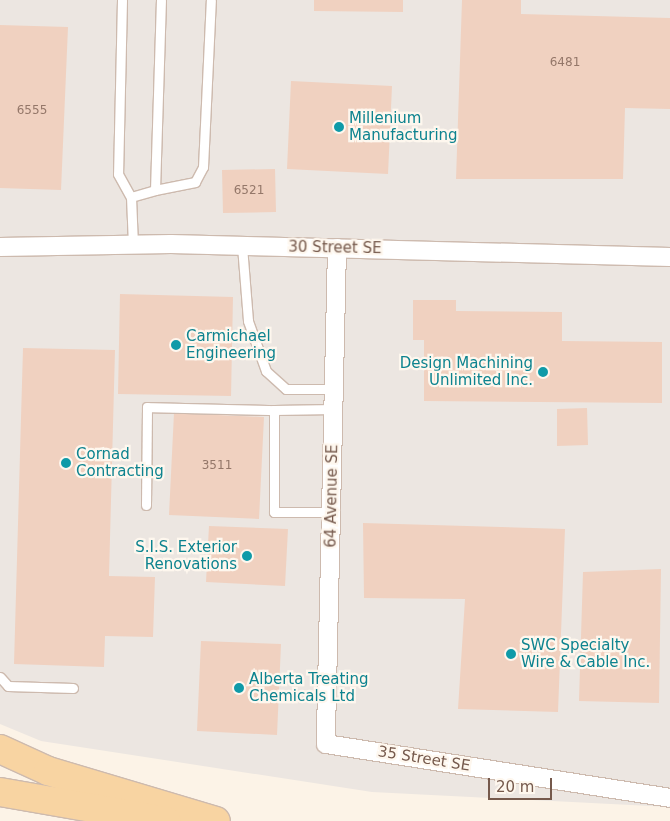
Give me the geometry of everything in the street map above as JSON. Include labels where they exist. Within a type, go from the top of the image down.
[{"type":"main road","points":[[0,749],[48,771],[216,821]]},
{"type":"main road","points":[[0,792],[167,821]]},
{"type":"street","name":"30 Street SE","points":[[0,246],[134,244],[670,257]]},
{"type":"street","name":"64 Avenue SE","points":[[326,744],[337,248]]},
{"type":"street","name":"35 Street SE","points":[[326,744],[670,798]]},
{"type":"lane","points":[[122,0],[118,174],[131,198],[134,244]]},
{"type":"lane","points":[[155,190],[161,0]]},
{"type":"lane","points":[[131,198],[155,190],[195,182],[203,168],[211,0]]},
{"type":"lane","points":[[242,246],[246,315],[266,371],[286,389],[334,390]]},
{"type":"lane","points":[[146,505],[147,407],[274,410],[334,409]]},
{"type":"lane","points":[[274,410],[274,512],[331,512]]},
{"type":"lane","points":[[0,677],[8,686],[73,688]]},
{"type":"shaded area","points":[[0,0],[670,0],[670,807],[372,792],[41,741],[0,724]]},
{"type":"building","points":[[314,0],[403,0],[403,12],[314,11]]},
{"type":"building","points":[[462,0],[521,0],[521,14],[670,18],[670,109],[625,108],[623,179],[456,179]]},
{"type":"building","points":[[0,25],[68,27],[61,190],[0,188]]},
{"type":"building","name":"Millenium Manufacturing","points":[[291,81],[392,86],[388,174],[287,169]]},
{"type":"building","points":[[275,169],[276,212],[223,213],[222,170]]},
{"type":"building","name":"Carmichael Engineering","points":[[120,294],[233,297],[231,396],[118,394]]},
{"type":"building","name":"Design Machining Unlimited Inc.","points":[[413,300],[456,300],[456,311],[562,312],[562,341],[662,342],[662,403],[424,401],[424,340],[413,340]]},
{"type":"building","name":"Cornad Contracting","points":[[23,348],[115,350],[109,576],[155,577],[153,637],[105,636],[104,667],[14,664]]},
{"type":"building","points":[[587,408],[588,445],[557,446],[557,409]]},
{"type":"building","points":[[174,413],[264,417],[259,519],[169,515]]},
{"type":"building","name":"SWC Specialty Wire & Cable Inc.","points":[[363,523],[565,529],[558,712],[458,709],[465,599],[364,598]]},
{"type":"building","name":"S.I.S. Exterior Renovations","points":[[209,526],[288,529],[285,586],[206,582]]},
{"type":"building","points":[[661,569],[659,703],[579,701],[583,572]]},
{"type":"building","name":"Alberta Treating Chemicals Ltd","points":[[201,641],[281,644],[277,735],[197,731]]},
{"type":"place","name":"Millenium Manufacturing","points":[[339,127]]},
{"type":"place","name":"Carmichael Engineering","points":[[176,345]]},
{"type":"place","name":"Design Machining Unlimited Inc.","points":[[543,372]]},
{"type":"place","name":"Cornad Contracting","points":[[66,463]]},
{"type":"place","name":"S.I.S. Exterior Renovations","points":[[247,556]]},
{"type":"place","name":"SWC Specialty Wire & Cable Inc.","points":[[511,654]]},
{"type":"place","name":"Alberta Treating Chemicals Ltd","points":[[239,688]]}]
